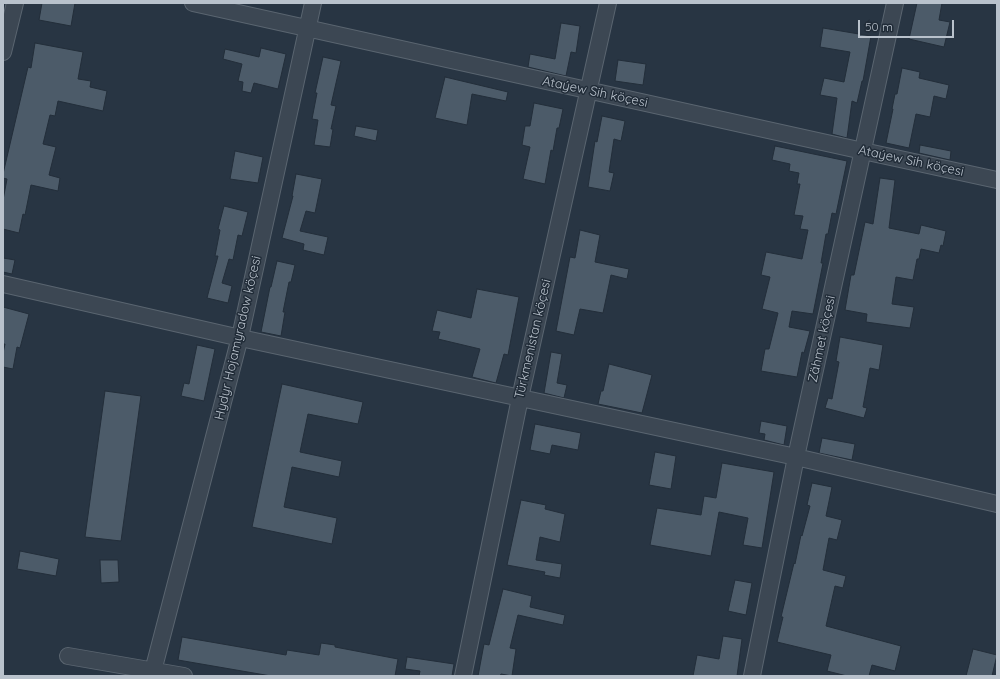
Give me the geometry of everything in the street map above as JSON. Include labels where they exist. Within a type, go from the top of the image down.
[{"type":"street","points":[[3,52],[15,3]]},
{"type":"street","name":"Ataýew Sih köçesi","points":[[192,3],[997,180]]},
{"type":"street","name":"Hydyr Hojamyradow köçesi","points":[[153,671],[240,337],[313,3]]},
{"type":"street","name":"Türkmenistan köçesi","points":[[463,676],[520,398],[608,3]]},
{"type":"street","name":"Zähmet köçesi","points":[[752,676],[796,457],[895,3]]},
{"type":"street","points":[[3,284],[240,337],[796,457],[997,504]]},
{"type":"street","points":[[68,656],[184,676]]},
{"type":"building","points":[[42,3],[75,3],[71,26],[39,20]]},
{"type":"building","points":[[917,3],[942,3],[939,20],[950,22],[944,47],[909,39]]},
{"type":"building","points":[[561,23],[580,26],[576,53],[571,52],[566,76],[528,67],[530,54],[555,59]]},
{"type":"building","points":[[823,28],[871,36],[863,81],[857,103],[852,101],[847,138],[832,134],[837,98],[820,95],[824,78],[844,82],[850,52],[820,47]]},
{"type":"building","points":[[35,43],[83,52],[78,79],[91,81],[90,87],[107,91],[103,111],[58,101],[55,116],[50,115],[43,144],[56,147],[49,175],[60,178],[58,191],[31,185],[25,215],[23,214],[19,233],[3,229],[3,200],[7,179],[3,178],[3,174],[28,67],[31,68]]},
{"type":"building","points":[[261,48],[286,54],[278,89],[254,83],[251,93],[242,91],[243,82],[238,81],[242,64],[223,59],[225,49],[259,57]]},
{"type":"building","points":[[323,57],[341,61],[331,105],[336,106],[331,129],[333,129],[330,147],[314,145],[318,120],[312,119],[317,93],[315,93]]},
{"type":"building","points":[[618,60],[646,64],[643,85],[615,81]]},
{"type":"building","points":[[902,68],[920,72],[919,78],[949,85],[946,99],[934,96],[930,117],[916,114],[909,148],[886,143],[895,94],[897,94]]},
{"type":"building","points":[[445,77],[508,92],[506,101],[472,94],[467,125],[435,118]]},
{"type":"building","points":[[534,103],[563,109],[559,128],[557,128],[553,151],[551,150],[545,184],[523,179],[530,147],[522,145],[525,126],[530,126]]},
{"type":"building","points":[[602,116],[625,121],[621,141],[614,139],[609,172],[614,173],[610,191],[588,187],[595,141],[597,142]]},
{"type":"building","points":[[356,126],[378,130],[376,141],[354,136]]},
{"type":"building","points":[[920,145],[951,151],[950,160],[919,153]]},
{"type":"building","points":[[775,146],[847,161],[836,214],[832,213],[828,234],[826,234],[821,263],[823,263],[813,314],[792,311],[789,327],[810,331],[804,353],[802,352],[797,377],[761,371],[765,349],[769,349],[778,313],[762,309],[770,277],[761,275],[766,252],[802,259],[808,230],[800,229],[803,216],[794,215],[800,184],[797,184],[799,173],[789,171],[790,164],[772,160]]},
{"type":"building","points":[[235,151],[263,157],[258,183],[230,179]]},
{"type":"building","points":[[296,174],[322,179],[315,213],[306,211],[300,231],[328,237],[324,255],[303,250],[304,244],[282,238],[293,196]]},
{"type":"building","points":[[880,178],[895,180],[889,228],[919,234],[921,225],[946,231],[943,246],[941,245],[939,253],[921,249],[919,259],[917,259],[913,280],[896,277],[892,304],[914,307],[910,328],[866,322],[867,314],[845,310],[851,275],[854,275],[865,222],[873,224]]},
{"type":"building","points":[[224,206],[248,212],[242,236],[238,235],[233,260],[229,259],[222,283],[232,286],[228,303],[207,298],[218,256],[215,256],[220,230],[218,229]]},
{"type":"building","points":[[580,230],[600,235],[595,262],[629,269],[627,279],[611,275],[603,313],[580,309],[574,335],[556,331],[570,257],[575,258]]},
{"type":"building","points":[[3,258],[15,260],[12,274],[3,272]]},
{"type":"building","points":[[277,261],[295,265],[291,282],[289,282],[283,312],[285,312],[281,336],[261,332]]},
{"type":"building","points":[[477,289],[519,297],[508,355],[504,354],[496,383],[472,377],[480,349],[438,339],[440,332],[432,331],[437,310],[471,318]]},
{"type":"building","points":[[3,307],[29,314],[20,348],[17,347],[13,369],[3,367],[3,353],[5,344],[3,344]]},
{"type":"building","points":[[840,337],[883,345],[879,370],[870,368],[863,407],[867,408],[864,418],[825,408],[828,398],[832,399],[839,362],[836,361]]},
{"type":"building","points":[[197,345],[215,349],[204,401],[181,396],[184,383],[189,384]]},
{"type":"building","points":[[551,352],[562,354],[557,383],[567,385],[564,398],[544,393]]},
{"type":"building","points":[[609,364],[652,375],[642,413],[598,404],[601,391],[603,391]]},
{"type":"building","points":[[282,384],[363,402],[358,424],[308,414],[300,452],[342,461],[339,477],[292,467],[284,507],[337,518],[332,544],[252,527]]},
{"type":"building","points":[[105,391],[141,396],[121,541],[85,537]]},
{"type":"building","points":[[761,421],[787,426],[784,445],[764,440],[765,434],[759,433]]},
{"type":"building","points":[[535,424],[581,433],[578,450],[552,445],[550,454],[530,450]]},
{"type":"building","points":[[822,438],[855,444],[852,460],[819,453]]},
{"type":"building","points":[[655,452],[676,456],[671,489],[649,485]]},
{"type":"building","points":[[722,463],[774,472],[762,548],[743,545],[748,518],[719,512],[711,556],[650,545],[657,508],[701,515],[704,496],[716,498]]},
{"type":"building","points":[[812,483],[832,487],[826,516],[842,520],[837,540],[829,538],[823,570],[846,576],[843,588],[835,586],[826,626],[901,646],[895,671],[872,665],[869,676],[847,676],[827,671],[831,655],[777,642],[783,617],[781,617],[794,563],[795,564],[801,535],[802,536],[810,506],[807,505]]},
{"type":"building","points":[[521,500],[546,505],[545,509],[565,514],[560,542],[540,537],[536,560],[562,564],[560,578],[544,575],[545,572],[507,565]]},
{"type":"building","points":[[20,551],[59,559],[56,576],[17,569]]},
{"type":"building","points":[[100,560],[118,560],[119,582],[101,583]]},
{"type":"building","points":[[735,580],[752,583],[746,615],[728,611]]},
{"type":"building","points":[[503,589],[532,596],[530,607],[565,615],[563,625],[518,615],[510,648],[516,649],[512,676],[501,674],[500,676],[478,676],[484,644],[489,645]]},
{"type":"building","points":[[723,636],[742,639],[737,676],[693,676],[697,655],[719,659]]},
{"type":"building","points":[[182,637],[286,655],[287,650],[319,655],[321,643],[398,659],[395,676],[271,676],[178,660]]},
{"type":"building","points":[[973,649],[997,655],[992,676],[966,676]]},
{"type":"building","points":[[407,657],[454,664],[452,676],[419,676],[420,671],[405,669]]}]
